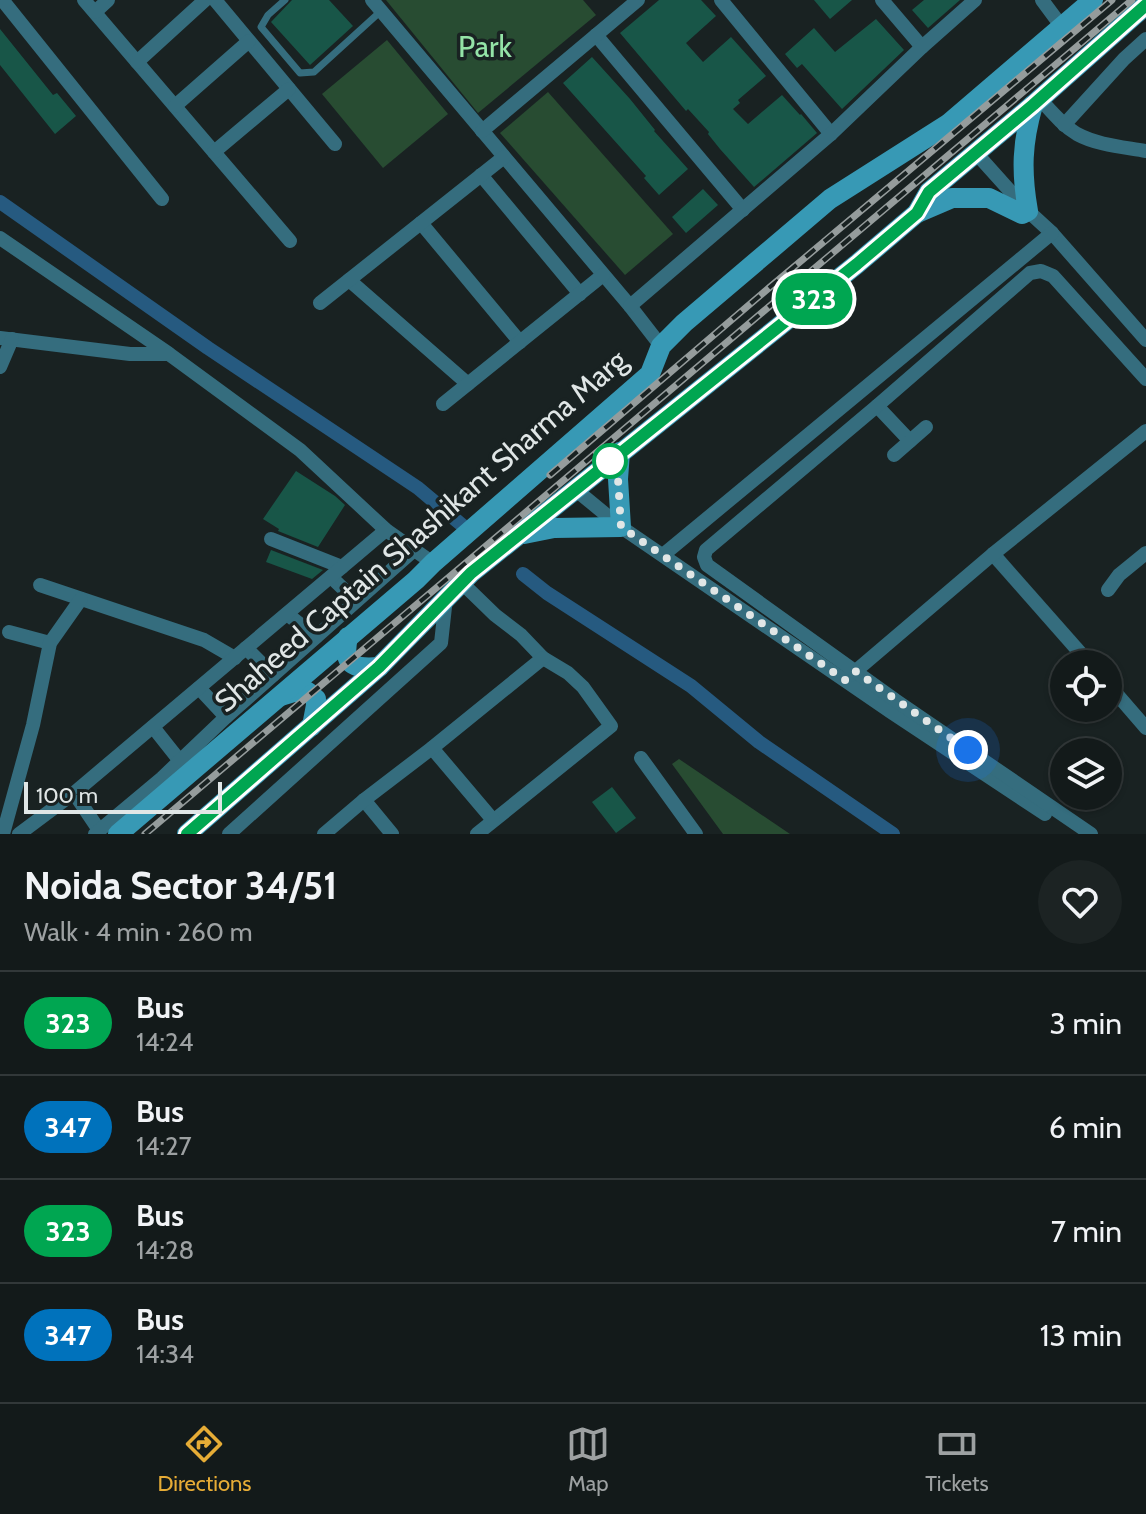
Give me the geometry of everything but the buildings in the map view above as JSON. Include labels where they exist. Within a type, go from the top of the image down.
[{"type":"main road","name":"Shaheed Captain Shashikant Sharma Marg","points":[[104,833],[278,698],[416,580],[650,374],[661,346],[684,323],[830,199],[948,124],[1093,0]]},
{"type":"main road","points":[[917,213],[929,192],[1146,5]]},
{"type":"main road","points":[[187,834],[379,667],[466,578],[917,213],[952,198],[989,198],[1022,214],[1028,211],[1022,157],[1025,131],[1036,102]]},
{"type":"main road","points":[[516,538],[554,528],[621,527],[620,452]]},
{"type":"main road","points":[[348,637],[345,650],[351,663],[366,668],[379,667]]},
{"type":"main road","points":[[278,698],[294,692],[308,692],[316,699],[312,726]]},
{"type":"street","points":[[84,0],[290,241]]},
{"type":"street","points":[[95,12],[108,0]]},
{"type":"street","points":[[137,62],[205,0]]},
{"type":"street","points":[[215,0],[335,144]]},
{"type":"street","points":[[482,131],[638,0]]},
{"type":"street","points":[[721,0],[831,134]]},
{"type":"street","points":[[882,0],[922,47]]},
{"type":"street","points":[[630,306],[831,134],[975,0]]},
{"type":"street","points":[[1042,0],[1062,27]]},
{"type":"street","points":[[4,3],[162,199]]},
{"type":"street","points":[[377,5],[661,346]]},
{"type":"street","points":[[596,35],[743,210]]},
{"type":"street","points":[[1064,125],[1146,39]]},
{"type":"street","points":[[175,106],[249,41]]},
{"type":"street","points":[[214,152],[289,89]]},
{"type":"street","points":[[1036,102],[1079,135],[1146,151]]},
{"type":"street","points":[[975,152],[1052,233],[1146,340]]},
{"type":"street","points":[[320,303],[504,157]]},
{"type":"street","points":[[481,175],[580,294]]},
{"type":"street","points":[[421,223],[520,342]]},
{"type":"street","points":[[663,555],[1052,233]]},
{"type":"street","points":[[0,238],[169,354],[300,450],[386,530],[433,563]]},
{"type":"street","points":[[1091,834],[895,700],[850,676],[707,565],[704,557],[706,550],[1030,273],[1041,271],[1053,276],[1146,379]]},
{"type":"street","points":[[443,404],[603,275]]},
{"type":"street","points":[[349,280],[468,384]]},
{"type":"street","points":[[0,367],[6,338],[130,354],[169,354]]},
{"type":"street","points":[[877,406],[910,441]]},
{"type":"street","points":[[894,455],[926,427]]},
{"type":"street","points":[[850,676],[993,554],[1146,431]]},
{"type":"street","points":[[576,490],[621,527],[850,676],[1075,834]]},
{"type":"street","points":[[19,834],[74,793],[386,530]]},
{"type":"street","points":[[271,539],[337,572],[356,601]]},
{"type":"street","points":[[74,793],[104,833],[226,717],[414,550]]},
{"type":"street","points":[[1108,590],[1119,575],[1146,553]]},
{"type":"street","points":[[993,554],[1078,650]]},
{"type":"street","points":[[466,578],[495,615],[521,635],[543,658],[568,673],[583,687],[611,726],[477,834]]},
{"type":"street","points":[[40,585],[241,653],[273,675]]},
{"type":"street","points":[[229,834],[441,643],[446,598]]},
{"type":"street","points":[[3,834],[33,725],[50,643],[81,599]]},
{"type":"street","points":[[287,614],[316,637]]},
{"type":"street","points":[[9,632],[50,643]]},
{"type":"street","points":[[324,834],[543,658]]},
{"type":"street","points":[[199,688],[226,717]]},
{"type":"street","points":[[1122,700],[1145,726]]},
{"type":"street","points":[[153,727],[180,761]]},
{"type":"street","points":[[432,748],[493,820]]},
{"type":"street","points":[[641,758],[696,834]]},
{"type":"street","points":[[364,800],[392,834]]},
{"type":"lane","points":[[285,0],[268,15],[261,27],[300,73],[314,72],[377,5]]},
{"type":"green space","name":"Park","points":[[386,0],[583,0],[596,15],[478,113]]},
{"type":"green space","points":[[387,40],[448,114],[383,168],[322,94]]},
{"type":"green space","points":[[548,92],[673,234],[625,275],[500,133]]},
{"type":"green space","points":[[679,759],[790,834],[723,834],[672,764]]},
{"type":"waterway","points":[[0,202],[208,348],[418,488],[469,531]]},
{"type":"waterway","points":[[523,574],[547,593],[691,686],[759,742],[893,834]]},
{"type":"railway","points":[[550,475],[1112,0]]},
{"type":"railway","points":[[145,834],[1132,0]]},
{"type":"bus line","name":"323","points":[[187,834],[379,667],[471,573],[857,264],[917,213],[929,192],[1146,5]]},
{"type":"route","points":[[610,461],[620,452],[618,500],[621,527],[845,680],[855,671],[968,750]]}]
